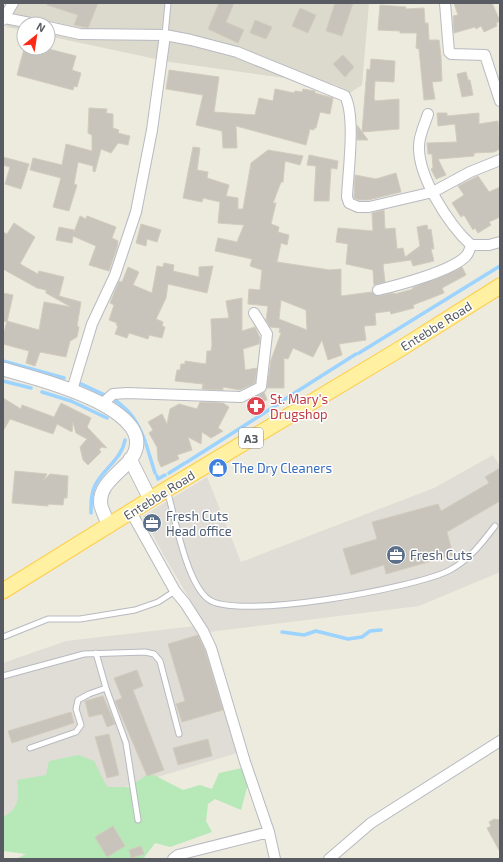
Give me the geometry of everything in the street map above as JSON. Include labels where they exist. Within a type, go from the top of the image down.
[{"type":"main road","name":"Entebbe Road","points":[[3,591],[167,489],[400,349],[500,286]]},
{"type":"main road","points":[[3,369],[72,390],[102,404],[122,418],[136,436],[135,448],[127,462],[106,485],[101,498],[101,506],[109,526]]},
{"type":"main road","points":[[127,462],[150,500]]},
{"type":"street","points":[[13,3],[4,19],[16,21]]},
{"type":"street","points":[[445,3],[449,52],[451,54],[485,56],[500,100]]},
{"type":"street","points":[[56,29],[80,34],[165,35],[237,52],[345,96],[349,104],[350,122],[347,197],[349,202],[358,207],[369,207],[433,192],[470,172],[500,160]]},
{"type":"street","points":[[72,390],[92,324],[115,275],[136,212],[152,130],[165,35]]},
{"type":"street","points":[[428,114],[420,139],[419,154],[433,192],[449,218],[462,236],[471,245],[490,245],[500,242]]},
{"type":"street","points":[[378,290],[422,278],[459,261],[467,255],[471,245]]},
{"type":"street","points":[[102,404],[113,394],[127,393],[241,397],[261,388],[267,334],[254,313]]},
{"type":"street","points":[[131,512],[175,591],[185,603],[203,631],[213,654],[244,762],[269,832],[275,859]]},
{"type":"street","points":[[329,859],[371,823],[500,741]]},
{"type":"street","points":[[172,859],[178,855],[269,832]]},
{"type":"lane","points":[[165,35],[168,3]]},
{"type":"lane","points":[[167,489],[183,551],[194,581],[206,598],[213,603],[222,605],[262,605],[338,599],[408,584],[449,571],[464,561],[496,526]]},
{"type":"lane","points":[[3,637],[48,619],[80,619],[135,610],[158,602],[175,591]]},
{"type":"lane","points":[[3,676],[84,654],[145,652],[154,654],[160,661],[180,734]]},
{"type":"lane","points":[[96,653],[106,688],[126,743],[138,820]]},
{"type":"lane","points":[[30,748],[76,732],[81,725],[76,709],[78,700],[106,688]]},
{"type":"shaded area","points":[[19,3],[369,3],[362,85],[348,94],[336,85],[170,62],[56,38],[56,16],[16,16],[16,29],[6,27]]},
{"type":"shaded area","points":[[493,455],[500,466],[500,572],[419,606],[209,632],[163,554],[143,516],[207,477],[241,562],[434,488]]},
{"type":"shaded area","points":[[195,626],[200,634],[237,753],[42,812],[3,821],[3,663],[66,641]]},
{"type":"green space","points":[[79,755],[94,761],[107,787],[129,787],[150,773],[183,790],[200,785],[212,789],[219,773],[242,768],[249,780],[241,810],[215,799],[208,804],[206,821],[212,832],[170,847],[155,843],[143,859],[16,859],[26,854],[3,851],[3,817],[13,810],[17,802],[17,780],[46,775],[49,761]]},
{"type":"building","points":[[48,3],[98,3],[88,28],[74,25],[78,15],[47,5]]},
{"type":"building","points":[[219,3],[234,3],[226,22],[244,30],[238,43],[208,29]]},
{"type":"building","points":[[335,3],[353,3],[342,36],[326,31]]},
{"type":"building","points":[[454,3],[492,3],[500,21],[496,23],[497,26],[484,32],[481,26],[476,29],[475,27],[454,33],[453,16],[458,15]]},
{"type":"building","points":[[380,5],[406,7],[406,9],[424,8],[425,23],[428,23],[429,40],[439,40],[441,56],[442,81],[432,82],[435,99],[424,100],[419,49],[416,48],[417,33],[400,33],[400,31],[378,30]]},
{"type":"building","points":[[300,8],[316,15],[308,33],[292,26]]},
{"type":"building","points":[[255,20],[272,27],[266,39],[250,33]]},
{"type":"building","points":[[56,51],[76,56],[72,70],[81,73],[77,87],[74,86],[73,90],[17,75],[22,56],[56,56]]},
{"type":"building","points":[[343,55],[354,67],[345,77],[333,64]]},
{"type":"building","points":[[371,59],[395,61],[394,82],[375,81],[374,98],[375,101],[399,99],[399,129],[362,132],[367,69],[370,70]]},
{"type":"building","points":[[169,70],[219,77],[214,112],[255,115],[259,98],[273,101],[275,89],[294,93],[295,91],[302,92],[303,89],[315,91],[315,93],[333,98],[330,114],[320,112],[316,128],[314,128],[314,130],[310,129],[306,145],[236,126],[237,148],[223,148],[222,131],[196,125],[203,95],[166,89]]},
{"type":"building","points":[[466,72],[468,80],[470,80],[473,95],[462,97],[457,74]]},
{"type":"building","points":[[89,108],[107,109],[106,113],[113,114],[113,128],[119,130],[118,133],[130,136],[128,145],[118,143],[111,153],[101,149],[95,172],[93,171],[93,166],[78,162],[74,184],[77,185],[69,211],[53,207],[61,178],[30,170],[33,158],[62,165],[66,144],[92,151],[92,135],[88,133]]},
{"type":"building","points":[[437,113],[447,113],[447,116],[479,113],[479,124],[498,121],[500,149],[494,152],[474,153],[474,156],[438,159],[446,175],[436,179],[431,169],[433,168],[432,154],[428,154],[427,143],[457,142],[455,124],[438,126]]},
{"type":"building","points":[[357,125],[368,140],[357,140]]},
{"type":"building","points":[[193,147],[200,148],[197,170],[208,172],[207,178],[229,185],[226,196],[238,198],[238,209],[243,209],[251,163],[268,150],[303,156],[300,165],[285,161],[283,182],[281,182],[273,203],[276,203],[271,224],[279,227],[278,232],[289,235],[287,245],[281,243],[277,262],[330,270],[341,269],[341,296],[372,292],[377,296],[395,294],[413,289],[412,288],[462,267],[466,275],[442,288],[444,293],[413,305],[414,308],[391,314],[390,311],[375,313],[376,325],[364,326],[366,340],[339,344],[342,355],[328,360],[322,340],[313,357],[293,348],[288,359],[284,358],[284,388],[267,388],[271,360],[281,333],[279,332],[280,328],[270,327],[266,320],[268,306],[248,304],[249,289],[260,290],[262,270],[250,266],[252,259],[215,251],[218,238],[237,242],[244,225],[218,223],[220,202],[203,198],[202,202],[183,198]],"holes":[[[281,300],[306,310],[307,330],[279,319]]]},
{"type":"building","points":[[309,155],[338,161],[337,169],[331,168],[329,201],[314,201],[316,166],[307,165]]},
{"type":"building","points":[[3,157],[29,164],[21,189],[5,184],[10,167],[3,165]]},
{"type":"building","points":[[396,173],[401,192],[368,200],[359,200],[354,198],[355,175],[376,179]]},
{"type":"building","points":[[478,176],[489,192],[500,187],[500,217],[489,222],[491,225],[478,233],[475,228],[473,230],[464,215],[461,217],[452,203],[464,195],[458,186]]},
{"type":"building","points":[[384,210],[385,229],[395,228],[397,249],[403,248],[405,257],[420,246],[417,227],[427,225],[428,230],[431,229],[434,249],[431,249],[434,261],[413,266],[411,260],[383,264],[385,282],[374,285],[373,270],[346,264],[348,244],[336,242],[338,228],[373,231],[372,213]]},
{"type":"building","points":[[80,216],[86,219],[87,216],[116,227],[112,238],[118,241],[117,248],[109,271],[89,265],[96,246],[73,236],[72,243],[56,240],[59,227],[74,230],[74,232]]},
{"type":"building","points":[[14,223],[35,237],[20,264],[38,274],[39,271],[64,277],[59,296],[81,302],[77,326],[79,327],[77,337],[70,341],[66,357],[40,352],[35,366],[26,363],[29,351],[3,344],[3,336],[7,321],[39,330],[44,302],[71,307],[46,293],[46,290],[37,288],[3,269],[3,232],[7,234]]},
{"type":"building","points":[[141,224],[161,230],[157,242],[147,239],[146,246],[136,243]]},
{"type":"building","points":[[164,263],[174,265],[173,271],[199,277],[199,267],[213,266],[207,293],[168,284],[166,298],[156,319],[163,322],[162,326],[165,327],[162,338],[149,335],[148,339],[129,333],[127,338],[115,334],[118,326],[116,325],[117,323],[109,320],[114,305],[110,303],[119,281],[122,282],[128,267],[139,272],[133,285],[152,293],[157,266],[163,267]]},
{"type":"building","points":[[3,293],[13,295],[7,322],[3,321]]},
{"type":"building","points":[[242,298],[242,331],[255,327],[260,338],[259,344],[243,349],[245,370],[257,368],[255,383],[240,390],[223,387],[223,390],[202,389],[203,384],[175,381],[177,370],[180,370],[181,364],[185,364],[185,361],[206,364],[207,351],[211,351],[212,345],[211,319],[229,318],[226,301]]},
{"type":"building","points":[[264,392],[267,400],[255,404],[253,398]]},
{"type":"building","points":[[3,398],[21,409],[22,405],[54,417],[61,403],[91,418],[87,427],[107,448],[102,447],[99,449],[101,452],[88,465],[83,460],[80,447],[87,439],[76,433],[73,422],[72,432],[57,424],[53,434],[10,419],[3,431]]},
{"type":"building","points":[[200,402],[223,403],[229,407],[218,428],[223,431],[211,438],[202,432],[201,444],[188,437],[192,450],[177,455],[179,459],[161,467],[158,460],[157,447],[149,433],[153,430],[148,422],[162,414],[167,424],[170,409],[179,404],[197,409]]},
{"type":"building","points":[[500,468],[500,501],[447,532],[453,555],[386,574],[384,565],[351,575],[343,549],[377,539],[372,522],[438,504],[441,511],[489,483],[485,477]]},
{"type":"building","points":[[15,471],[47,474],[43,481],[50,474],[68,476],[67,498],[64,498],[63,505],[48,504],[48,506],[12,503]]},
{"type":"building","points":[[198,635],[205,650],[223,710],[182,722],[176,704],[185,701],[168,644]]},
{"type":"building","points":[[137,670],[143,686],[133,690],[164,770],[147,776],[115,701],[122,698],[114,678]]},
{"type":"building","points":[[103,696],[115,724],[107,727],[102,714],[89,717],[85,701]]},
{"type":"building","points":[[71,712],[74,723],[12,743],[8,731]]},
{"type":"building","points":[[109,734],[119,775],[107,778],[95,737]]},
{"type":"building","points":[[208,739],[212,756],[178,765],[173,748]]},
{"type":"building","points":[[494,819],[500,820],[500,852],[487,828],[491,826],[489,822]]},
{"type":"building","points":[[113,826],[125,846],[107,857],[95,837]]},
{"type":"building","points":[[141,846],[144,854],[131,858],[129,850]]},
{"type":"waterway","points":[[359,353],[500,266]]},
{"type":"waterway","points":[[285,399],[356,354]]},
{"type":"waterway","points":[[3,361],[64,378]]},
{"type":"waterway","points":[[3,381],[31,388]]},
{"type":"waterway","points":[[77,382],[107,396]]},
{"type":"waterway","points":[[42,392],[71,401],[107,418]]},
{"type":"waterway","points":[[115,400],[126,409],[133,418],[145,441]]},
{"type":"waterway","points":[[187,462],[283,401]]},
{"type":"waterway","points":[[91,513],[92,497],[95,485],[117,458],[125,440]]},
{"type":"waterway","points":[[146,444],[155,473]]},
{"type":"waterway","points":[[169,473],[185,463]]},
{"type":"waterway","points":[[157,476],[158,479],[165,475]]},
{"type":"waterway","points":[[282,632],[304,635],[316,631],[348,639],[362,637],[370,631],[381,630]]},
{"type":"place","name":"St. Mary's Drugshop","points":[[256,406]]},
{"type":"place","name":"The Dry Cleaners","points":[[218,468]]},
{"type":"place","name":"Fresh Cuts Head office","points":[[152,523]]},
{"type":"place","name":"Fresh Cuts","points":[[396,555]]}]
